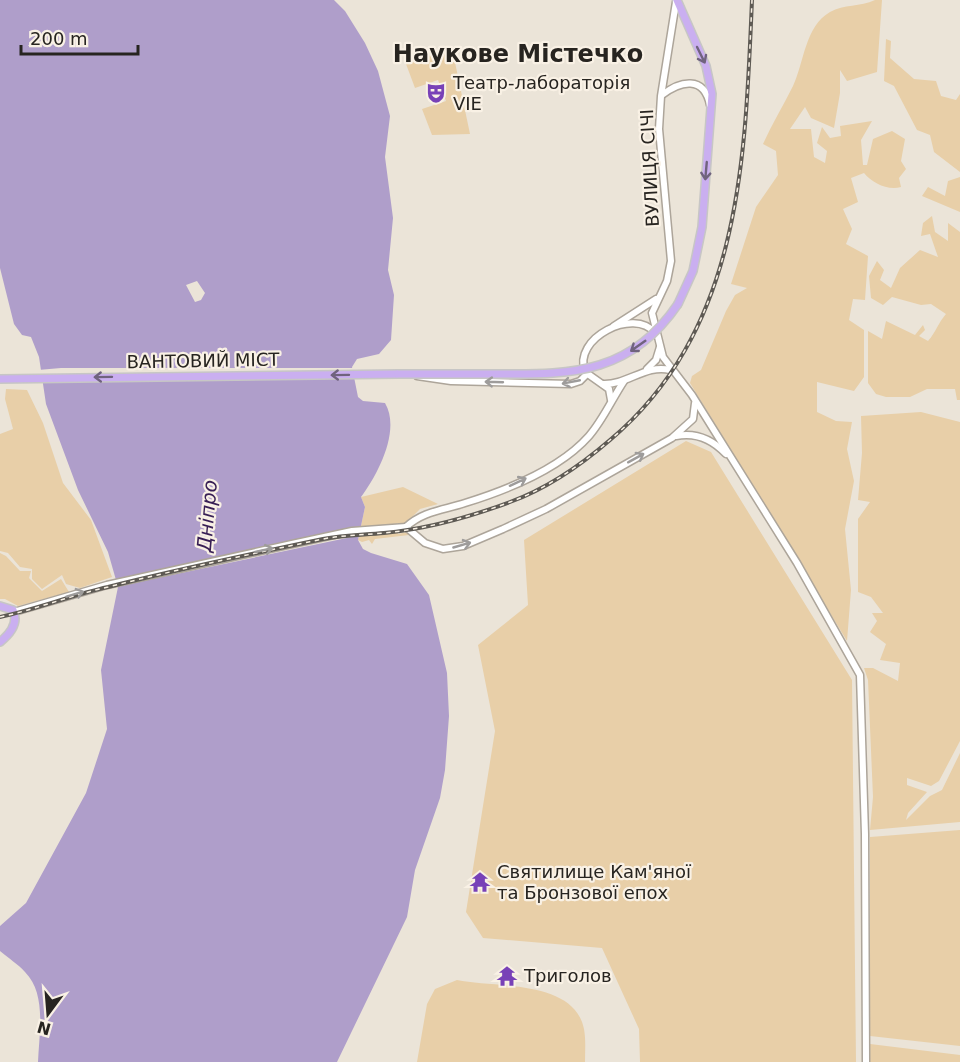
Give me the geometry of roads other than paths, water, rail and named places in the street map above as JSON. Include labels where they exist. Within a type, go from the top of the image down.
[{"type":"main road","name":"ВУЛИЦЯ СІЧІ","points":[[658,336],[652,313],[667,281],[671,261],[660,144],[661,96],[677,1]]},
{"type":"main road","name":"ВАНТОВИЙ МІСТ","points":[[0,380],[9,378],[534,374],[591,369],[621,357],[648,340],[678,304],[690,279],[698,251],[711,112],[710,79],[677,1]]},
{"type":"main road","points":[[661,96],[680,83],[689,81],[699,85],[706,93],[711,112]]},
{"type":"main road","points":[[609,404],[611,392],[587,374],[583,362],[587,349],[606,331],[659,296]]},
{"type":"main road","points":[[606,331],[642,324],[652,329],[658,336],[660,347],[671,370],[692,395],[796,563],[860,675],[865,851],[866,1062]]},
{"type":"main road","points":[[642,373],[656,360],[660,347]]},
{"type":"main road","points":[[599,383],[624,381],[656,368],[671,370]]},
{"type":"main road","points":[[398,374],[451,381],[553,384],[576,383],[587,374]]},
{"type":"main road","points":[[0,606],[17,612],[108,585],[292,543],[352,531],[407,528],[427,513],[463,504],[524,480],[579,446],[597,425],[624,381]]},
{"type":"main road","points":[[407,528],[425,543],[443,549],[463,546],[546,509],[672,438],[693,419],[696,404],[692,395]]},
{"type":"main road","points":[[672,438],[689,435],[706,438],[734,463]]},
{"type":"main road","points":[[0,642],[14,625],[17,612]]},
{"type":"water","name":"Дніпро","points":[[0,0],[334,0],[345,11],[365,43],[378,71],[390,116],[385,157],[393,218],[388,270],[394,295],[391,340],[379,354],[357,359],[352,367],[358,397],[363,401],[385,403],[390,426],[385,452],[361,497],[365,507],[358,540],[363,549],[371,553],[407,564],[429,595],[447,673],[449,716],[445,770],[440,798],[415,870],[407,917],[337,1062],[38,1062],[40,1015],[36,991],[25,972],[0,951],[0,926],[26,903],[86,793],[107,729],[101,670],[118,587],[108,552],[78,490],[46,404],[39,357],[31,337],[22,335],[14,324],[0,268]],"holes":[[[197,281],[205,293],[201,300],[195,302],[186,285]]]},
{"type":"railway","points":[[0,617],[95,590],[242,556],[323,539],[400,531],[464,517],[510,502],[537,490],[563,476],[610,440],[654,396],[687,347],[711,294],[728,238],[739,180],[752,0]]},
{"type":"place","name":"Театр-лабораторія VIE","points":[[436,93]]},
{"type":"place","name":"Святилище Кам'яної та Бронзової епох","points":[[480,882]]},
{"type":"place","name":"Триголов","points":[[507,976]]},
{"type":"district","name":"Наукове Містечко","points":[[518,54]]}]
